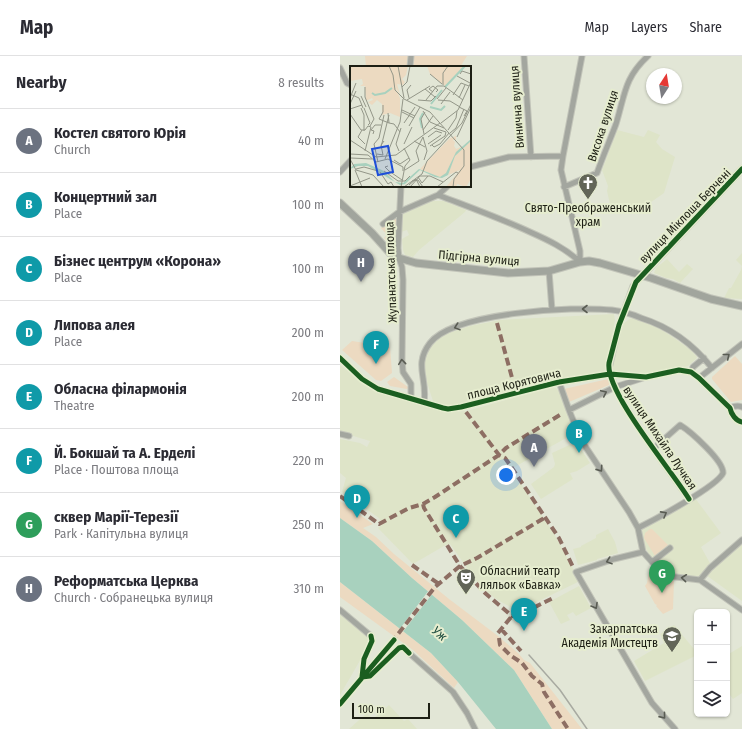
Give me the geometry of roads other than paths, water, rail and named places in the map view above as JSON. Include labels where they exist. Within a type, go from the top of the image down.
[{"type":"main road","points":[[340,203],[353,214],[390,253],[399,258]]},
{"type":"main road","name":"Підгірна вулиця","points":[[399,258],[416,263],[495,272],[530,273],[548,271],[580,262],[600,263],[711,299],[742,306]]},
{"type":"street","points":[[410,66],[411,56]]},
{"type":"street","name":"Винична вулиця","points":[[524,56],[531,157]]},
{"type":"street","points":[[580,262],[580,252],[561,170],[582,56]]},
{"type":"street","name":"Висока вулиця","points":[[564,187],[597,172],[614,129],[622,96],[628,80],[638,65],[648,56]]},
{"type":"street","points":[[340,68],[346,83],[350,85]]},
{"type":"street","points":[[471,167],[509,157],[563,156]]},
{"type":"street","points":[[340,172],[350,161]]},
{"type":"street","name":"вулиця Міклоша Берчені","points":[[642,276],[742,169]]},
{"type":"street","points":[[401,187],[400,212],[438,195],[447,187]]},
{"type":"street","points":[[438,195],[507,221],[551,241],[570,252],[580,262]]},
{"type":"street","name":"Жупанатська площа","points":[[383,224],[400,212]]},
{"type":"street","name":"Жупанатська площа","points":[[400,212],[399,258],[403,270],[402,360],[403,372],[411,384],[411,398]]},
{"type":"street","points":[[548,271],[552,310]]},
{"type":"street","points":[[615,387],[610,374],[609,363],[619,325],[633,286],[642,276]]},
{"type":"street","points":[[340,358],[362,379],[378,389],[424,402],[424,384],[421,374],[422,360],[428,345],[442,333],[474,321],[496,316],[552,310],[607,309],[641,318],[671,330],[704,358],[712,368]]},
{"type":"street","points":[[699,378],[742,344]]},
{"type":"street","points":[[704,358],[693,367],[691,372],[730,408],[730,412],[737,421],[742,422]]},
{"type":"street","name":"площа Корятовича","points":[[559,382],[569,410],[615,387],[646,377],[679,370],[691,372]]},
{"type":"street","name":"площа Корятовича","points":[[424,402],[443,408],[452,408],[559,382],[610,374],[646,377]]},
{"type":"street","name":"вулиця Михайла Лучкая","points":[[615,387],[626,408],[653,449],[689,499]]},
{"type":"street","points":[[730,408],[733,406],[739,406],[742,408]]},
{"type":"street","points":[[569,410],[577,432],[586,450],[629,512],[638,528],[643,552],[661,572],[668,576],[700,580],[742,610]]},
{"type":"street","points":[[638,528],[689,499],[722,476],[723,470],[717,460],[704,446],[680,425],[653,449]]},
{"type":"street","points":[[340,434],[349,436]]},
{"type":"street","points":[[700,580],[710,568],[742,540]]},
{"type":"street","points":[[652,562],[670,548]]},
{"type":"street","points":[[643,552],[614,559],[576,572],[652,702],[675,729]]},
{"type":"street","points":[[340,610],[371,636]]},
{"type":"street","points":[[409,653],[453,692],[467,713],[475,729]]},
{"type":"water","name":"Уж","points":[[340,518],[372,541],[412,578],[462,620],[514,670],[552,729],[496,729],[458,682],[431,653],[340,582]]},
{"type":"railway","points":[[529,655],[560,690],[587,729]]},
{"type":"place","name":"Свято-Преображенський храм","points":[[588,200]]},
{"type":"place","name":"Реформатська Церква","points":[[361,282]]},
{"type":"place","name":"Й. Бокшай та А. Ерделі","points":[[376,364]]},
{"type":"place","name":"Концертний зал","points":[[579,453]]},
{"type":"place","name":"Костел святого Юрія","points":[[534,467]]},
{"type":"place","name":"Липова алея","points":[[357,518]]},
{"type":"place","name":"Бізнес центрум «Корона»","points":[[456,538]]},
{"type":"place","name":"сквер Марії-Терезії","points":[[662,593]]},
{"type":"place","name":"Обласний театр ляльок «Бавка»","points":[[466,595]]},
{"type":"place","name":"Обласна філармонія","points":[[524,631]]},
{"type":"place","name":"Закарпатська Академія Мистецтв","points":[[672,653]]}]
